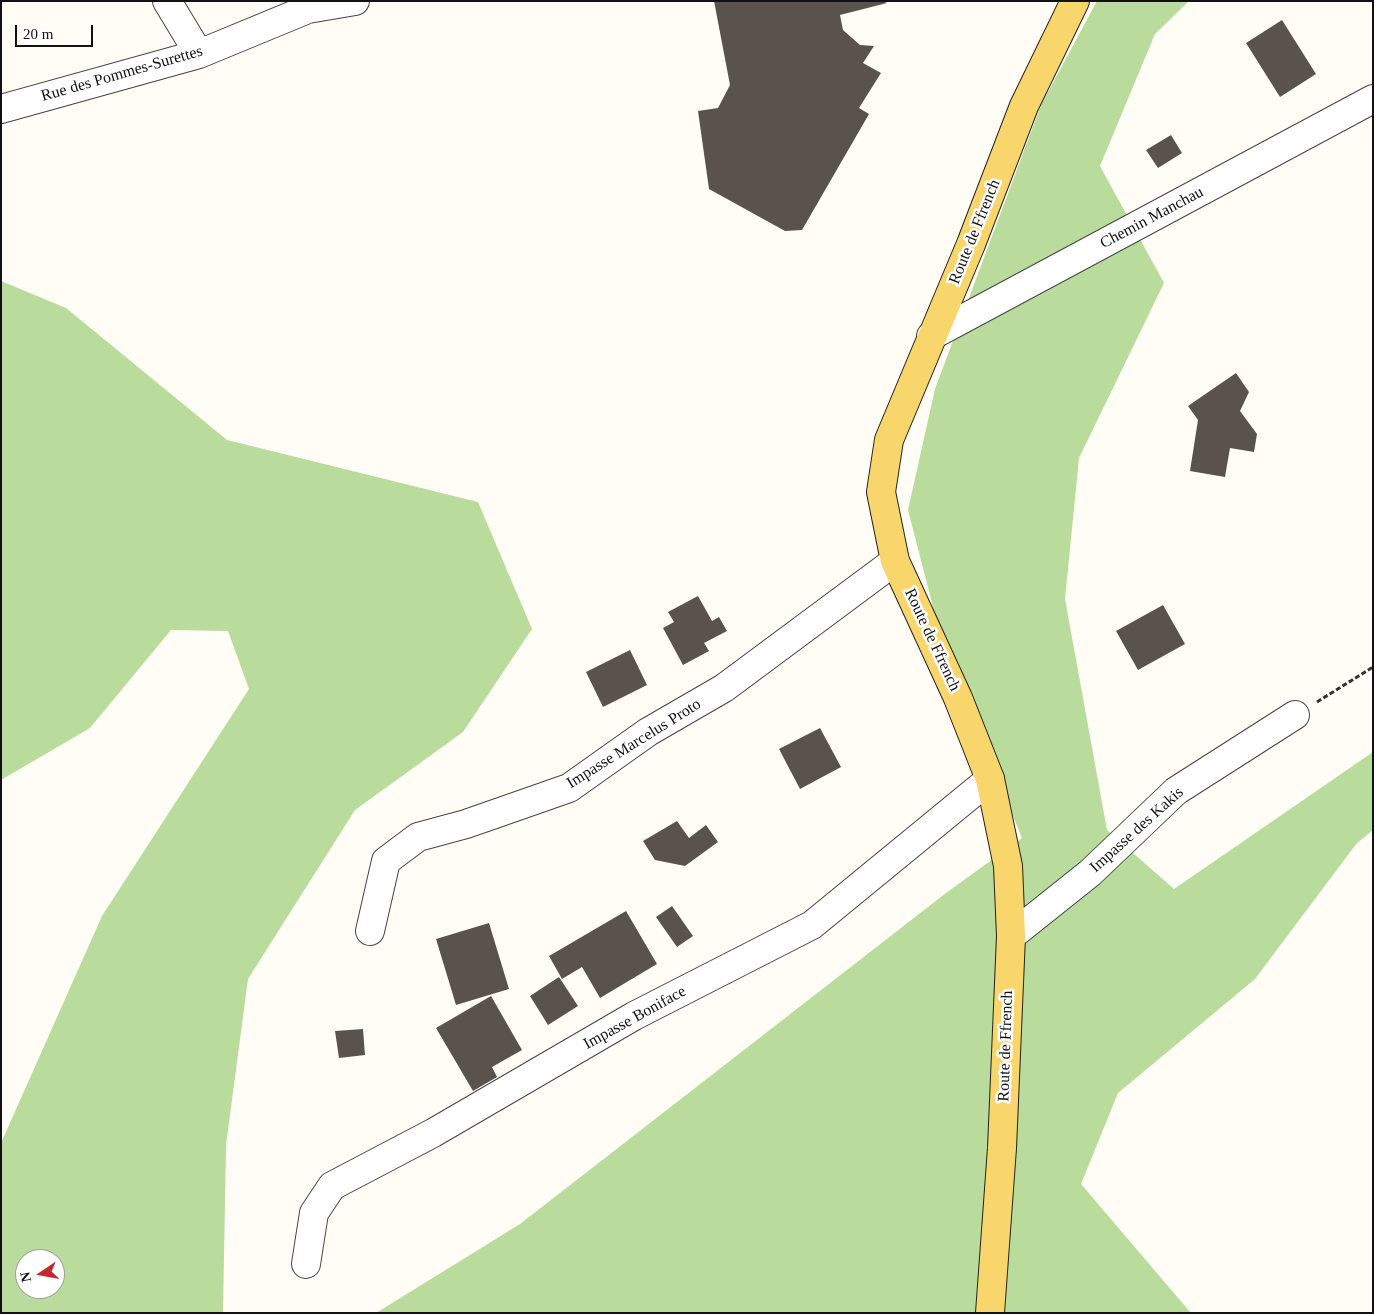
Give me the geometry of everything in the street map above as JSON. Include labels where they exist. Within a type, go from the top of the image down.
[{"type":"main road","name":"Route de Ffrench","points":[[990,1313],[1002,1148],[1010,936],[1008,866],[990,778],[958,698],[895,561],[881,492],[889,440],[931,336],[972,244],[1024,106],[1075,1]]},
{"type":"street","points":[[167,1],[199,54]]},
{"type":"street","name":"Rue des Pommes-Surettes","points":[[6,99],[199,54],[308,9],[355,1]]},
{"type":"street","name":"Chemin Manchau","points":[[931,336],[1373,99]]},
{"type":"street","name":"Impasse Marcelus Proto","points":[[370,931],[386,861],[418,837],[466,824],[568,788],[648,732],[724,688],[895,561]]},
{"type":"street","name":"Impasse des Kakis","points":[[1010,936],[1090,873],[1176,791],[1295,716]]},
{"type":"street","name":"Impasse Boniface","points":[[306,1264],[314,1213],[332,1186],[432,1133],[634,1016],[812,926],[990,778]]},
{"type":"path","points":[[1295,716],[1373,667]]},
{"type":"green space","points":[[1097,1],[1189,1],[1155,34],[1100,166],[1164,283],[1079,458],[1065,599],[1107,830],[1174,889],[1373,752],[1373,830],[1357,843],[1255,979],[1118,1093],[1081,1184],[1191,1313],[376,1313],[520,1224],[946,893],[1022,838],[940,634],[908,510],[935,389],[1041,105]]},
{"type":"green space","points":[[1,281],[66,308],[227,440],[478,502],[532,629],[463,732],[355,810],[248,979],[226,1145],[223,1313],[1,1313],[1,1143],[102,916],[249,689],[228,631],[171,630],[90,728],[1,780]]},
{"type":"building","points":[[714,1],[883,1],[887,3],[840,15],[843,30],[860,45],[874,46],[863,63],[881,73],[859,108],[869,114],[802,230],[785,231],[709,189],[698,111],[718,108],[730,85]]},
{"type":"building","points":[[1282,20],[1316,74],[1280,97],[1246,43]]},
{"type":"building","points":[[1171,135],[1182,153],[1158,168],[1146,150]]},
{"type":"building","points":[[1236,373],[1249,392],[1240,411],[1257,434],[1254,452],[1230,448],[1225,477],[1190,471],[1198,420],[1188,406]]},
{"type":"building","points":[[698,596],[712,621],[719,617],[727,631],[704,643],[709,651],[683,665],[663,628],[674,622],[668,612]]},
{"type":"building","points":[[1163,605],[1185,644],[1138,670],[1116,631]]},
{"type":"building","points":[[630,650],[647,685],[603,707],[586,672]]},
{"type":"building","points":[[820,728],[841,767],[800,789],[779,749]]},
{"type":"building","points":[[677,821],[689,838],[706,825],[718,842],[685,866],[655,860],[643,841]]},
{"type":"building","points":[[672,906],[693,936],[677,947],[656,917]]},
{"type":"building","points":[[626,911],[657,964],[600,998],[582,967],[562,979],[549,956]]},
{"type":"building","points":[[489,923],[509,989],[456,1005],[436,939]]},
{"type":"building","points":[[559,977],[578,1006],[548,1025],[530,996]]},
{"type":"building","points":[[491,996],[522,1050],[492,1067],[497,1077],[473,1091],[436,1028]]},
{"type":"building","points":[[363,1029],[365,1055],[339,1058],[335,1031]]}]
